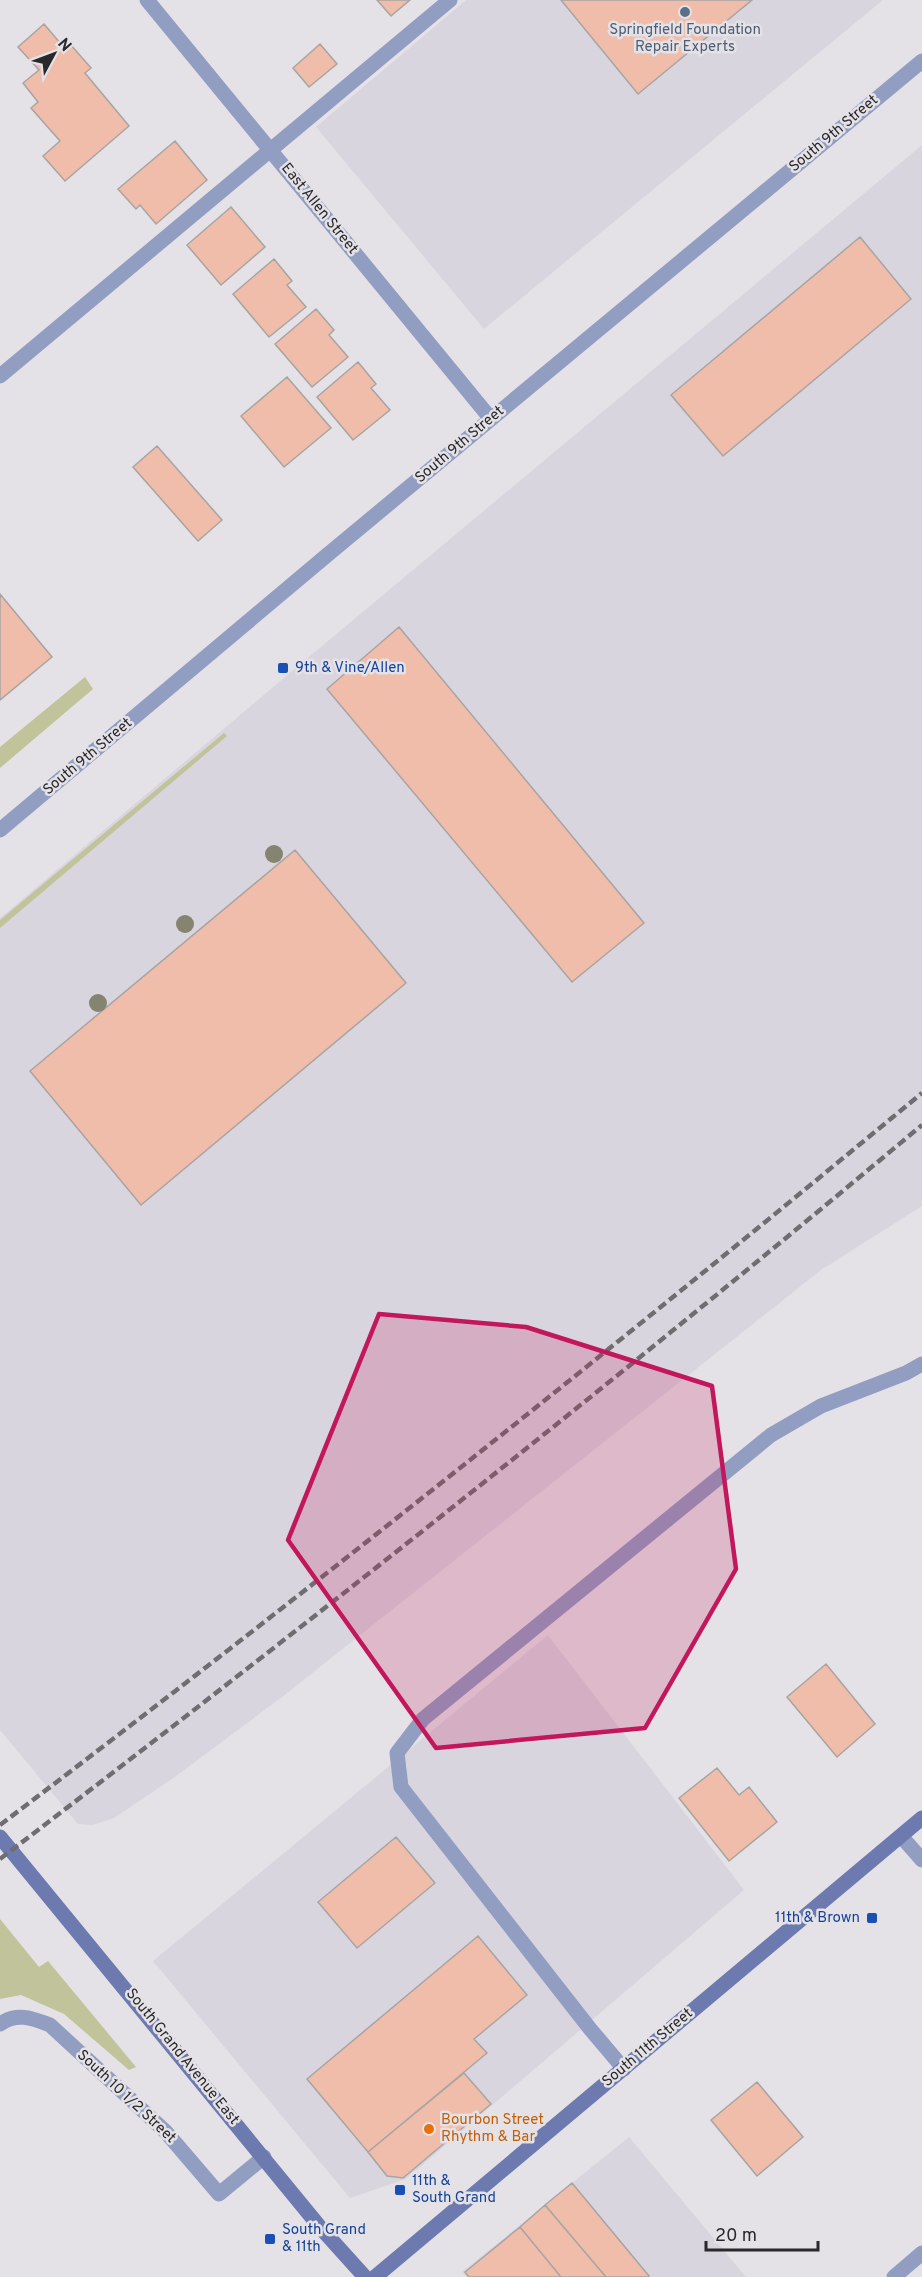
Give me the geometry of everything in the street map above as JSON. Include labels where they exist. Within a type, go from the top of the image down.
[{"type":"street","name":"East Allen Street","points":[[147,0],[491,419]]},
{"type":"street","points":[[0,376],[450,0]]},
{"type":"street","name":"South 9th Street","points":[[0,830],[922,61]]},
{"type":"street","points":[[624,2069],[401,1787],[398,1753],[423,1719],[771,1435],[821,1406],[922,1365]]},
{"type":"street","name":"South 11th Street","points":[[375,2277],[922,1818]]},
{"type":"street","name":"South Grand Avenue East","points":[[0,1836],[320,2226],[365,2277]]},
{"type":"street","points":[[901,1836],[922,1860]]},
{"type":"street","name":"South 10 1/2 Street","points":[[0,2024],[6,2020],[29,2016],[50,2025],[165,2131],[219,2194],[264,2157]]},
{"type":"street","points":[[894,2277],[922,2253]]},
{"type":"highlighted area","points":[[379,1314],[526,1327],[712,1386],[736,1569],[645,1728],[436,1748],[288,1540]]},
{"type":"shaded area","points":[[466,0],[883,0],[484,329],[316,127]]},
{"type":"shaded area","points":[[922,145],[922,1206],[821,1270],[282,1697],[172,1779],[114,1818],[93,1825],[78,1824],[0,1730],[0,918]]},
{"type":"shaded area","points":[[548,1635],[744,1890],[406,2179],[350,2198],[153,1961]]},
{"type":"shaded area","points":[[629,2137],[746,2277],[466,2277],[462,2272]]},
{"type":"green space","points":[[85,677],[93,689],[0,768],[0,747]]},
{"type":"green space","points":[[224,733],[227,736],[0,928],[0,920]]},
{"type":"green space","points":[[0,1919],[39,1967],[48,1961],[136,2067],[129,2070],[64,2014],[21,1995],[0,1999]]},
{"type":"building","points":[[377,0],[410,0],[391,16]]},
{"type":"building","points":[[561,0],[752,0],[638,94]]},
{"type":"building","points":[[44,24],[66,50],[71,45],[91,68],[85,73],[129,126],[65,181],[43,156],[60,141],[31,108],[38,102],[23,83],[39,70],[18,47]]},
{"type":"building","points":[[320,44],[337,64],[309,87],[293,68]]},
{"type":"building","points":[[175,141],[207,180],[156,224],[140,205],[136,209],[118,189]]},
{"type":"building","points":[[231,207],[265,247],[221,285],[187,245]]},
{"type":"building","points":[[860,237],[911,299],[723,456],[671,395]]},
{"type":"building","points":[[274,259],[292,281],[287,285],[306,307],[269,337],[233,294]]},
{"type":"building","points":[[316,309],[334,330],[329,335],[348,357],[312,387],[275,344]]},
{"type":"building","points":[[358,362],[376,384],[371,388],[390,410],[353,440],[317,397]]},
{"type":"building","points":[[287,377],[331,428],[284,467],[241,416]]},
{"type":"building","points":[[157,446],[222,520],[198,541],[133,467]]},
{"type":"building","points":[[0,594],[52,657],[0,700]]},
{"type":"building","points":[[399,627],[644,923],[572,982],[327,689]]},
{"type":"building","points":[[295,850],[406,983],[141,1205],[30,1071]]},
{"type":"building","points":[[826,1664],[875,1724],[837,1757],[787,1697]]},
{"type":"building","points":[[717,1768],[739,1795],[749,1787],[777,1822],[729,1861],[679,1798]]},
{"type":"building","points":[[396,1837],[435,1883],[357,1948],[318,1902]]},
{"type":"building","points":[[478,1936],[527,1995],[474,2039],[487,2053],[368,2152],[307,2079]]},
{"type":"building","points":[[464,2073],[491,2104],[403,2178],[387,2176],[368,2152]]},
{"type":"building","points":[[757,2082],[803,2137],[757,2176],[711,2120]]},
{"type":"building","points":[[572,2183],[648,2277],[606,2277],[545,2205]]},
{"type":"building","points":[[545,2205],[606,2277],[561,2277],[520,2227]]},
{"type":"building","points":[[520,2227],[561,2277],[469,2277],[465,2272]]},
{"type":"railway","points":[[0,1825],[234,1646],[465,1464],[695,1280],[922,1093]]},
{"type":"railway","points":[[0,1859],[465,1497],[695,1313],[922,1125]]},
{"type":"place","name":"Springfield Foundation Repair Experts","points":[[685,12]]},
{"type":"place","name":"9th & Vine/Allen","points":[[283,668]]},
{"type":"place","name":"11th & Brown","points":[[872,1918]]},
{"type":"place","name":"Bourbon Street Rhythm & Bar","points":[[429,2129]]},
{"type":"place","name":"11th & South Grand","points":[[400,2190]]},
{"type":"place","name":"South Grand & 11th","points":[[270,2239]]}]
